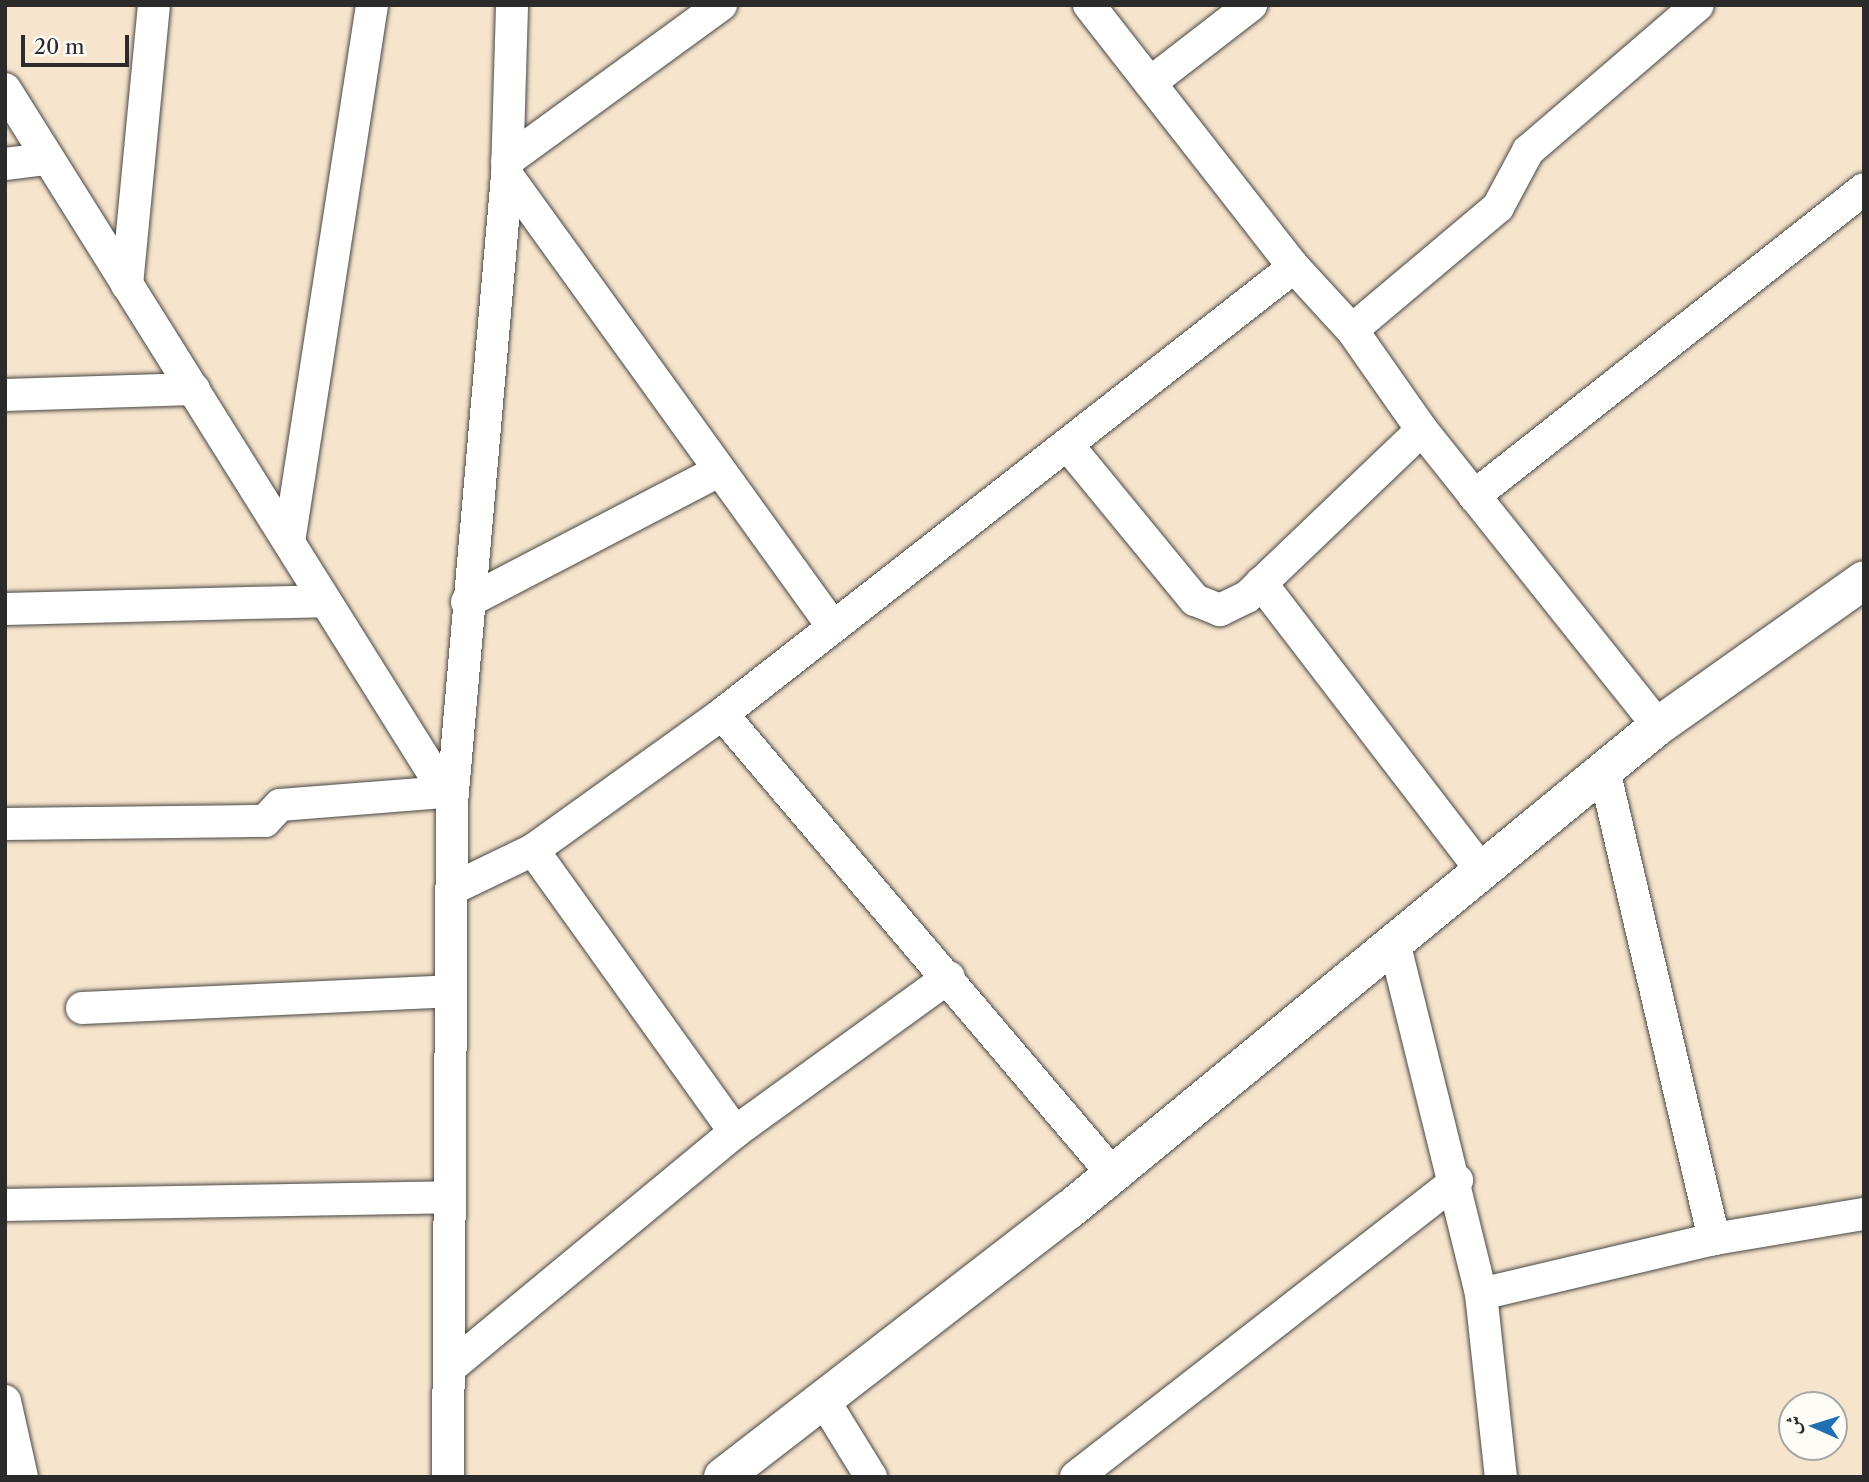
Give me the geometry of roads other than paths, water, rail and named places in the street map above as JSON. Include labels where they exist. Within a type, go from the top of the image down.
[{"type":"street","points":[[127,285],[155,5]]},
{"type":"street","points":[[289,542],[372,5]]},
{"type":"street","points":[[448,1477],[452,1366],[447,1197],[452,889],[449,798],[507,168],[512,5]]},
{"type":"street","points":[[507,168],[720,5]]},
{"type":"street","points":[[1089,5],[1294,267],[1352,330],[1422,430],[1658,726]]},
{"type":"street","points":[[1150,83],[1251,5]]},
{"type":"street","points":[[1352,330],[1498,207],[1528,151],[1698,5]]},
{"type":"street","points":[[5,89],[45,159],[194,389],[449,798]]},
{"type":"street","points":[[5,164],[45,159]]},
{"type":"street","points":[[507,168],[716,471],[831,624]]},
{"type":"street","points":[[1474,496],[1864,189]]},
{"type":"street","points":[[452,889],[533,850],[722,714],[831,624],[1070,448],[1294,267]]},
{"type":"street","points":[[5,395],[194,389]]},
{"type":"street","points":[[1070,448],[1195,600],[1220,610],[1261,583],[1422,430]]},
{"type":"street","points":[[467,601],[716,471]]},
{"type":"street","points":[[737,1473],[823,1399],[1112,1173],[1483,872],[1658,726],[1864,580]]},
{"type":"street","points":[[1261,583],[1483,872]]},
{"type":"street","points":[[5,609],[325,601]]},
{"type":"street","points":[[722,714],[1112,1173]]},
{"type":"street","points":[[1604,770],[1714,1239]]},
{"type":"street","points":[[5,824],[265,821],[280,805],[449,798]]},
{"type":"street","points":[[533,850],[735,1132]]},
{"type":"street","points":[[1394,943],[1457,1180],[1481,1294],[1501,1477]]},
{"type":"street","points":[[452,1366],[735,1132],[948,977]]},
{"type":"street","points":[[82,1008],[451,991]]},
{"type":"street","points":[[1076,1477],[1457,1180]]},
{"type":"street","points":[[5,1205],[447,1197]]},
{"type":"street","points":[[1481,1294],[1714,1239],[1864,1214]]},
{"type":"street","points":[[823,1399],[871,1477]]},
{"type":"street","points":[[5,1401],[22,1477]]}]
